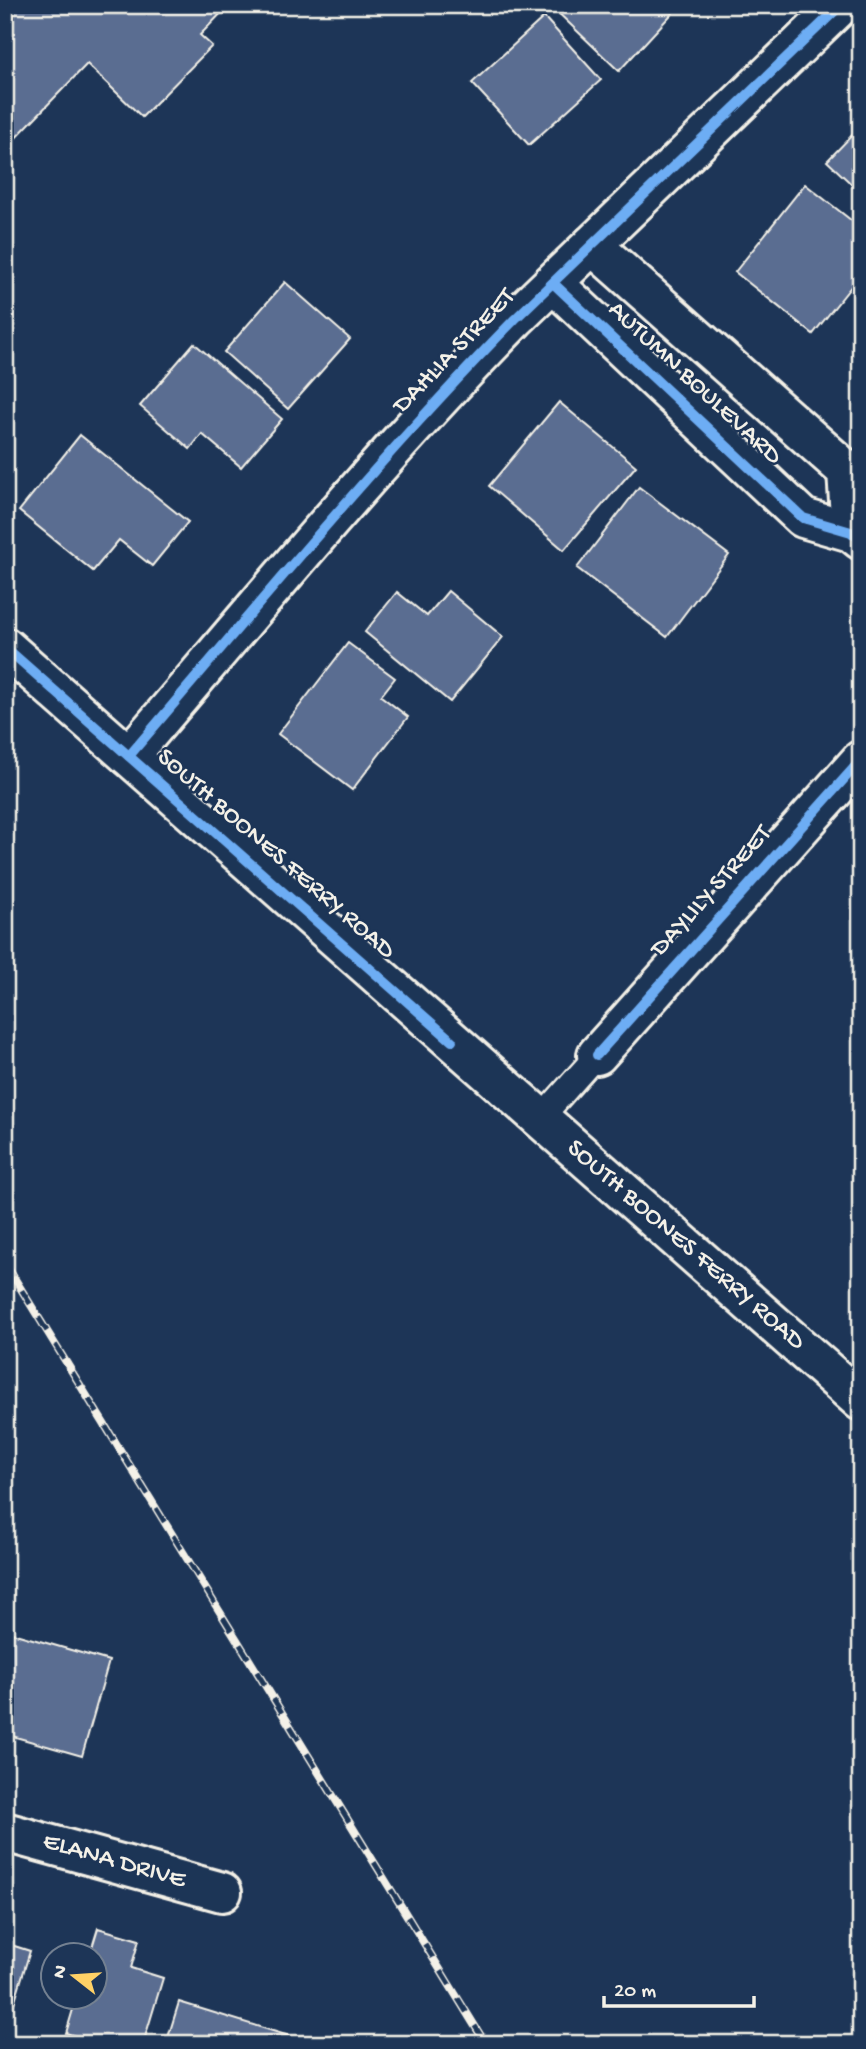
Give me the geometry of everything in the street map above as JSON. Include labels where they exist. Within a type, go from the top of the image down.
[{"type":"street","name":"DAHLIA STREET","points":[[129,756],[362,485],[469,366],[841,5]]},
{"type":"street","name":"AUTUMN BOULEVARD","points":[[554,283],[803,518],[856,536],[847,471],[592,245]]},
{"type":"street","name":"SOUTH BOONES FERRY ROAD","points":[[5,647],[861,1401]]},
{"type":"street","name":"DAYLILY STREET","points":[[597,1055],[861,760]]},
{"type":"street","name":"ELANA DRIVE","points":[[5,1832],[222,1892]]},
{"type":"lane","name":"DAYLILY STREET","points":[[540,1119],[597,1055]]},
{"type":"building","points":[[5,5],[229,5],[200,35],[212,46],[142,117],[87,64],[5,149]]},
{"type":"building","points":[[550,5],[680,5],[619,71]]},
{"type":"building","points":[[544,17],[601,80],[529,145],[472,83]]},
{"type":"building","points":[[861,126],[861,193],[827,161]]},
{"type":"building","points":[[805,184],[861,228],[861,274],[813,334],[735,272]]},
{"type":"building","points":[[285,282],[350,339],[288,409],[224,352]]},
{"type":"building","points":[[194,343],[282,419],[241,467],[202,434],[190,449],[140,406]]},
{"type":"building","points":[[559,402],[636,466],[564,550],[489,486]]},
{"type":"building","points":[[80,435],[188,522],[152,566],[119,540],[93,571],[19,511]]},
{"type":"building","points":[[639,487],[729,555],[667,637],[577,568]]},
{"type":"building","points":[[448,591],[503,637],[450,702],[365,632],[397,592],[427,616]]},
{"type":"building","points":[[348,643],[395,678],[381,696],[408,717],[352,790],[278,734]]},
{"type":"building","points":[[5,1631],[109,1661],[82,1756],[5,1734]]},
{"type":"building","points":[[98,1928],[139,1940],[131,1968],[163,1978],[143,2044],[100,2044],[66,2033],[73,2010],[108,2010],[108,1940],[94,1940]]},
{"type":"building","points":[[5,1943],[30,1951],[11,2013],[5,2012]]},
{"type":"building","points":[[179,2002],[292,2037],[289,2044],[166,2044]]},
{"type":"railway","points":[[5,1263],[486,2044]]},
{"type":"cycle path","points":[[129,756],[318,534],[415,425],[515,319],[841,5]]},
{"type":"cycle path","points":[[553,283],[803,518],[851,532],[861,540]]},
{"type":"cycle path","points":[[5,647],[452,1041]]},
{"type":"cycle path","points":[[597,1055],[861,760]]}]
